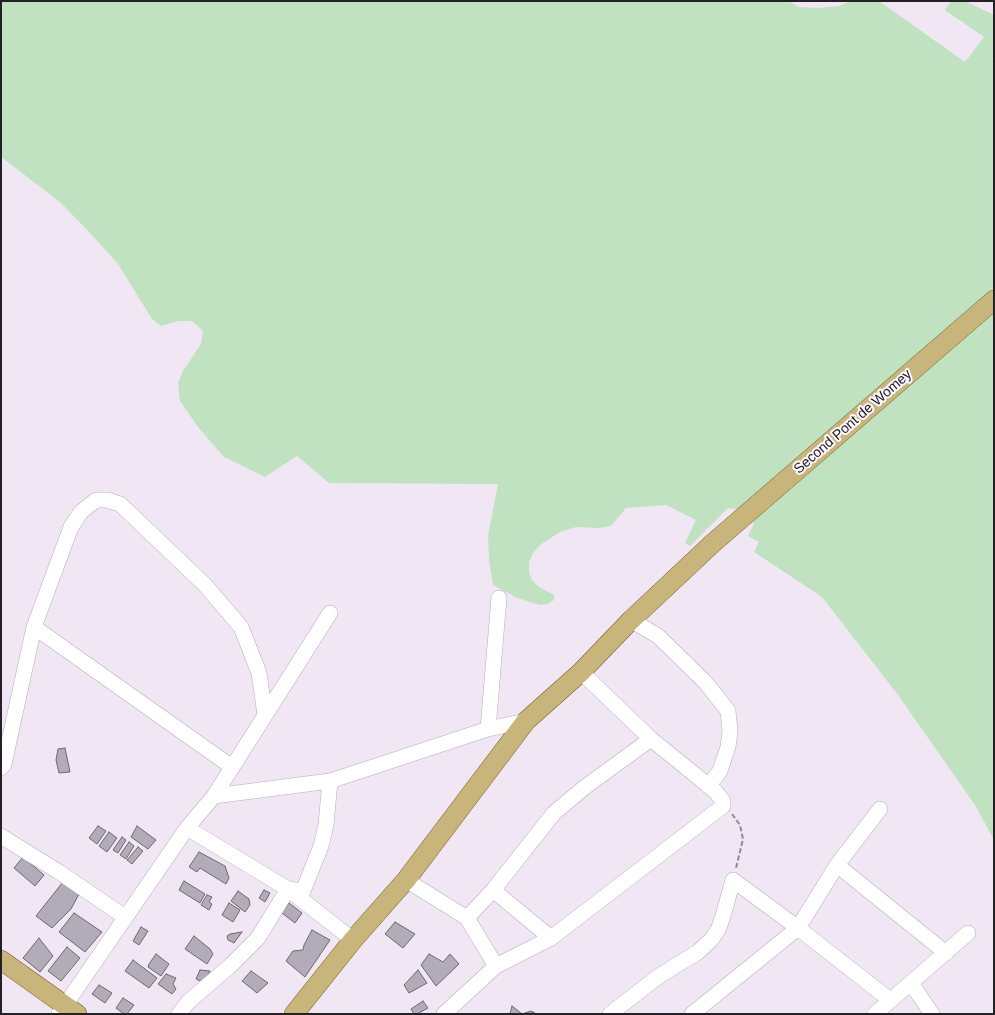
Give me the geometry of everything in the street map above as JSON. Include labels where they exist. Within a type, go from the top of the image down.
[{"type":"main road","name":"Second Pont de Womey","points":[[294,1014],[353,940],[406,880],[526,721],[581,672],[631,620],[713,543],[994,300]]},
{"type":"main road","points":[[1,960],[67,1011]]},
{"type":"street","points":[[1,768],[4,764],[34,627],[71,527],[81,512],[96,500],[107,500],[120,504],[205,585],[241,627],[259,673],[265,714]]},
{"type":"street","points":[[488,729],[499,598]]},
{"type":"street","points":[[67,1011],[125,918],[187,828],[214,796],[330,613]]},
{"type":"street","points":[[631,620],[658,636],[706,683],[728,711],[730,731],[728,747],[720,771],[708,786]]},
{"type":"street","points":[[34,627],[232,766]]},
{"type":"street","points":[[444,1014],[496,966],[551,938],[723,806],[723,801],[715,791],[651,739],[581,672]]},
{"type":"street","points":[[214,796],[330,781],[488,729],[526,721]]},
{"type":"street","points":[[467,918],[493,890],[554,813],[585,787],[651,739]]},
{"type":"street","points":[[288,888],[303,891],[322,846],[326,826],[330,781]]},
{"type":"street","points":[[692,1014],[798,928],[837,865],[880,809]]},
{"type":"street","points":[[187,828],[288,888],[353,940]]},
{"type":"street","points":[[1,836],[59,872],[125,918]]},
{"type":"street","points":[[837,865],[946,953]]},
{"type":"street","points":[[406,880],[467,918],[496,966]]},
{"type":"street","points":[[610,1014],[659,976],[698,952],[711,940],[720,923],[733,880],[890,1000]]},
{"type":"street","points":[[179,1014],[188,1002],[230,966],[258,938],[288,888]]},
{"type":"street","points":[[493,890],[551,938]]},
{"type":"street","points":[[875,1014],[968,933]]},
{"type":"street","points":[[911,983],[932,1014]]},
{"type":"path","points":[[723,806],[735,816],[740,825],[743,839],[733,880]]},
{"type":"green space","points":[[1,1],[788,1],[799,7],[818,8],[839,6],[850,1],[879,1],[965,62],[984,37],[945,10],[951,1],[965,1],[994,15],[994,57],[992,59],[994,60],[994,840],[975,805],[898,695],[822,597],[754,552],[759,542],[748,536],[753,526],[754,512],[728,508],[690,546],[685,543],[696,520],[666,505],[626,508],[611,526],[598,528],[576,527],[560,532],[540,545],[533,553],[529,562],[529,572],[532,580],[539,587],[554,595],[554,600],[548,604],[540,605],[517,598],[493,585],[488,536],[498,484],[329,483],[297,456],[265,477],[224,457],[198,427],[180,401],[178,383],[183,371],[201,344],[203,331],[192,321],[178,321],[161,326],[152,319],[118,264],[90,233],[60,202],[1,157]]},
{"type":"building","points":[[65,748],[70,772],[59,773],[56,760],[58,749]]},
{"type":"building","points":[[98,826],[106,831],[97,844],[89,838]]},
{"type":"building","points":[[137,826],[156,840],[148,849],[131,837]]},
{"type":"building","points":[[109,832],[117,838],[107,852],[99,846]]},
{"type":"building","points":[[122,837],[126,840],[118,853],[113,850]]},
{"type":"building","points":[[129,842],[134,846],[126,859],[120,855]]},
{"type":"building","points":[[138,847],[143,851],[132,864],[127,860]]},
{"type":"building","points":[[199,852],[225,866],[229,878],[226,884],[200,868],[197,872],[189,867]]},
{"type":"building","points":[[23,857],[44,875],[35,886],[14,868]]},
{"type":"building","points":[[184,881],[205,894],[200,903],[179,890]]},
{"type":"building","points":[[63,882],[79,894],[71,909],[52,928],[36,916]]},
{"type":"building","points":[[264,890],[270,893],[265,902],[259,898]]},
{"type":"building","points":[[238,891],[249,899],[250,905],[245,912],[231,901]]},
{"type":"building","points":[[207,895],[212,897],[209,902],[212,904],[209,910],[201,905]]},
{"type":"building","points":[[229,903],[240,910],[233,922],[222,915]]},
{"type":"building","points":[[289,903],[302,913],[295,923],[282,913]]},
{"type":"building","points":[[74,913],[102,932],[85,952],[59,932]]},
{"type":"building","points":[[395,922],[415,934],[403,948],[385,934]]},
{"type":"building","points":[[141,927],[148,931],[139,945],[133,941]]},
{"type":"building","points":[[312,930],[330,940],[305,977],[286,961],[293,951],[303,950]]},
{"type":"building","points":[[242,932],[234,943],[228,940],[227,936],[230,934]]},
{"type":"building","points":[[194,936],[210,949],[213,954],[207,964],[185,949]]},
{"type":"building","points":[[39,938],[53,956],[40,972],[23,958]]},
{"type":"building","points":[[67,947],[80,958],[61,981],[48,971]]},
{"type":"building","points":[[156,954],[169,964],[161,976],[148,967]]},
{"type":"building","points":[[429,954],[443,962],[450,954],[459,964],[436,986],[421,965]]},
{"type":"building","points":[[133,960],[157,978],[149,988],[125,971]]},
{"type":"building","points":[[200,970],[210,971],[204,983],[196,979]]},
{"type":"building","points":[[418,970],[427,983],[409,993],[404,985]]},
{"type":"building","points":[[251,971],[268,983],[257,993],[242,981]]},
{"type":"building","points":[[166,974],[176,978],[173,984],[176,989],[172,994],[158,984]]},
{"type":"building","points":[[99,985],[112,993],[105,1003],[92,994]]},
{"type":"building","points":[[123,998],[134,1005],[127,1014],[116,1008]]},
{"type":"building","points":[[423,1001],[428,1008],[414,1014],[411,1009]]},
{"type":"building","points":[[512,1006],[521,1014],[510,1014]]}]
